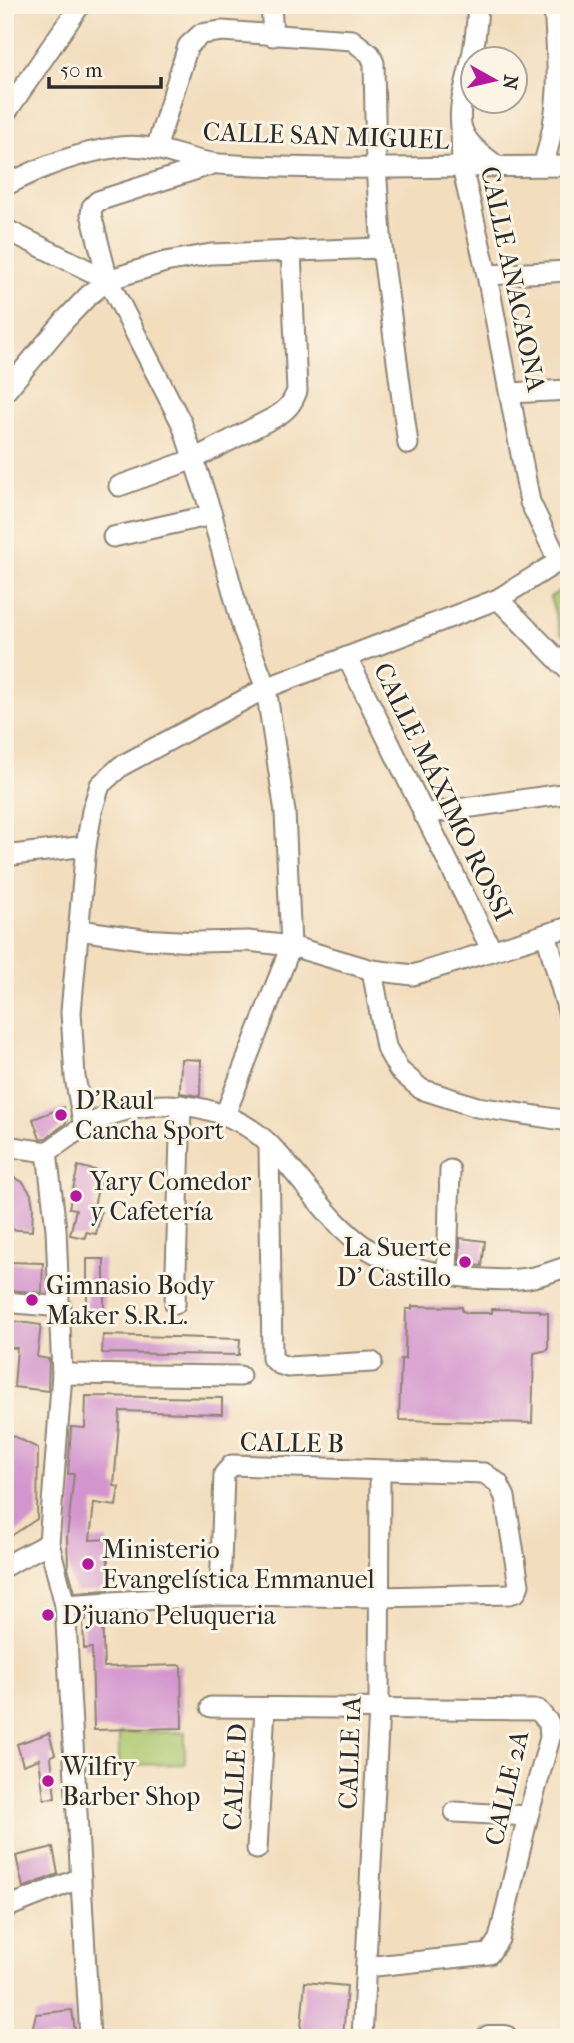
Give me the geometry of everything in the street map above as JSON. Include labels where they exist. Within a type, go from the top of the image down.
[{"type":"main road","points":[[489,2038],[505,2038]]},
{"type":"street","points":[[5,114],[80,5]]},
{"type":"street","points":[[271,5],[273,36]]},
{"type":"street","name":"CALLE ANACAONA","points":[[478,5],[477,30],[461,106],[461,167],[487,275],[530,502],[563,557]]},
{"type":"street","points":[[543,166],[554,133],[558,98],[554,7]]},
{"type":"street","points":[[156,149],[188,46],[195,38],[211,31],[352,40],[370,54],[374,63],[376,168],[382,248],[408,444]]},
{"type":"street","name":"CALLE ANACAONA","points":[[461,126],[466,138],[497,166]]},
{"type":"street","name":"CALLE SAN MIGUEL","points":[[5,186],[52,164],[120,147],[156,149],[216,164],[376,168],[569,166]]},
{"type":"street","points":[[216,164],[98,201],[92,207],[92,214],[108,280],[182,424],[194,459],[243,629],[266,688],[285,812],[291,946],[225,1115]]},
{"type":"street","points":[[5,229],[108,280]]},
{"type":"street","points":[[5,392],[65,320],[108,280],[165,262],[211,254],[382,248]]},
{"type":"street","points":[[119,486],[194,459],[275,417],[287,410],[293,402],[297,379],[291,250]]},
{"type":"street","points":[[487,275],[569,271]]},
{"type":"street","points":[[510,393],[569,390]]},
{"type":"street","points":[[113,537],[212,515]]},
{"type":"street","points":[[84,1127],[71,1038],[86,846],[100,785],[121,766],[266,688],[498,599],[563,557]]},
{"type":"street","points":[[498,599],[569,671]]},
{"type":"street","name":"CALLE MÁXIMO ROSSI","points":[[347,657],[492,951]]},
{"type":"street","points":[[423,814],[569,793]]},
{"type":"street","points":[[5,856],[86,846]]},
{"type":"street","points":[[79,930],[142,939],[248,941],[291,946],[372,970],[421,974],[569,927]]},
{"type":"street","points":[[546,934],[569,1016]]},
{"type":"street","points":[[372,970],[386,1047],[399,1070],[421,1089],[477,1107],[569,1121]]},
{"type":"street","points":[[175,1304],[181,1105]]},
{"type":"street","points":[[5,1146],[47,1152],[84,1127],[118,1112],[143,1107],[181,1105],[211,1110],[250,1128],[269,1144],[342,1229],[369,1249],[406,1264],[447,1274],[499,1279],[529,1278],[569,1266]]},
{"type":"street","points":[[269,1144],[272,1358],[288,1367],[372,1362]]},
{"type":"street","points":[[47,1152],[56,1229],[62,1374],[48,1543],[65,1605],[90,2038]]},
{"type":"street","points":[[447,1274],[450,1170]]},
{"type":"street","points":[[5,1302],[61,1307]]},
{"type":"street","points":[[62,1374],[240,1376]]},
{"type":"street","name":"CALLE B","points":[[220,1595],[224,1474],[232,1465],[484,1473],[498,1483],[505,1497],[519,1585],[516,1592],[380,1597]]},
{"type":"street","name":"CALLE 1A","points":[[362,2038],[379,1709],[380,1471]]},
{"type":"street","points":[[5,1566],[48,1543]]},
{"type":"street","points":[[65,1605],[220,1595],[380,1597]]},
{"type":"street","name":"CALLE 2A","points":[[211,1707],[538,1710],[549,1723],[550,1738],[528,1816],[499,1939],[489,1954],[366,1967]]},
{"type":"street","name":"CALLE D","points":[[257,1849],[265,1708]]},
{"type":"street","points":[[455,1812],[528,1816]]},
{"type":"street","points":[[5,1908],[81,1878]]},
{"type":"green space","points":[[569,585],[569,641],[561,634],[550,597]]},
{"type":"green space","points":[[185,1732],[185,1764],[119,1765],[119,1733]]},
{"type":"building","points":[[181,1059],[201,1060],[200,1096],[180,1093]]},
{"type":"building","points":[[64,1107],[67,1120],[65,1124],[46,1138],[40,1139],[33,1119]]},
{"type":"building","points":[[78,1166],[102,1172],[93,1210],[101,1212],[96,1234],[86,1232],[85,1238],[70,1235],[76,1209],[69,1208]]},
{"type":"building","points":[[5,1173],[23,1182],[31,1194],[32,1231],[5,1229]]},
{"type":"building","points":[[460,1238],[485,1241],[482,1266],[460,1264]]},
{"type":"building","points":[[87,1259],[104,1259],[104,1322],[87,1322]]},
{"type":"building","points":[[8,1262],[43,1263],[42,1293],[8,1290]]},
{"type":"building","points":[[412,1306],[462,1307],[462,1311],[469,1313],[492,1313],[492,1309],[540,1310],[548,1313],[548,1350],[534,1353],[532,1423],[399,1420],[401,1359],[405,1359],[406,1309],[412,1309]]},
{"type":"building","points":[[5,1320],[41,1325],[37,1357],[49,1359],[48,1391],[14,1387],[17,1348],[5,1347]]},
{"type":"building","points":[[103,1335],[240,1339],[239,1355],[102,1353]]},
{"type":"building","points":[[86,1396],[222,1398],[222,1414],[120,1411],[114,1486],[119,1487],[116,1506],[94,1503],[90,1540],[107,1539],[109,1590],[75,1592],[68,1568],[67,1537],[74,1474],[68,1474],[71,1427],[85,1428]]},
{"type":"building","points":[[5,1432],[38,1448],[37,1519],[5,1540]]},
{"type":"building","points":[[102,1615],[104,1667],[181,1665],[182,1728],[94,1730],[92,1648],[84,1649],[83,1621],[86,1616]]},
{"type":"building","points":[[49,1733],[55,1754],[51,1756],[55,1798],[44,1799],[39,1759],[23,1765],[17,1744]]},
{"type":"building","points":[[53,1847],[58,1874],[23,1888],[16,1856]]},
{"type":"building","points":[[305,1982],[347,1986],[343,2038],[300,2038]]},
{"type":"building","points":[[72,2010],[76,2038],[30,2038],[36,2014]]},
{"type":"place","name":"D'Raul Cancha Sport","points":[[61,1115]]},
{"type":"place","name":"Yary Comedor y Cafetería","points":[[76,1196]]},
{"type":"place","name":"La Suerte D' Castillo","points":[[465,1262]]},
{"type":"place","name":"Gimnasio Body Maker S.R.L.","points":[[32,1300]]},
{"type":"place","name":"Ministerio Evangelística Emmanuel","points":[[88,1564]]},
{"type":"place","name":"D'juano Peluqueria","points":[[48,1615]]},
{"type":"place","name":"Wilfry Barber Shop","points":[[48,1781]]}]
